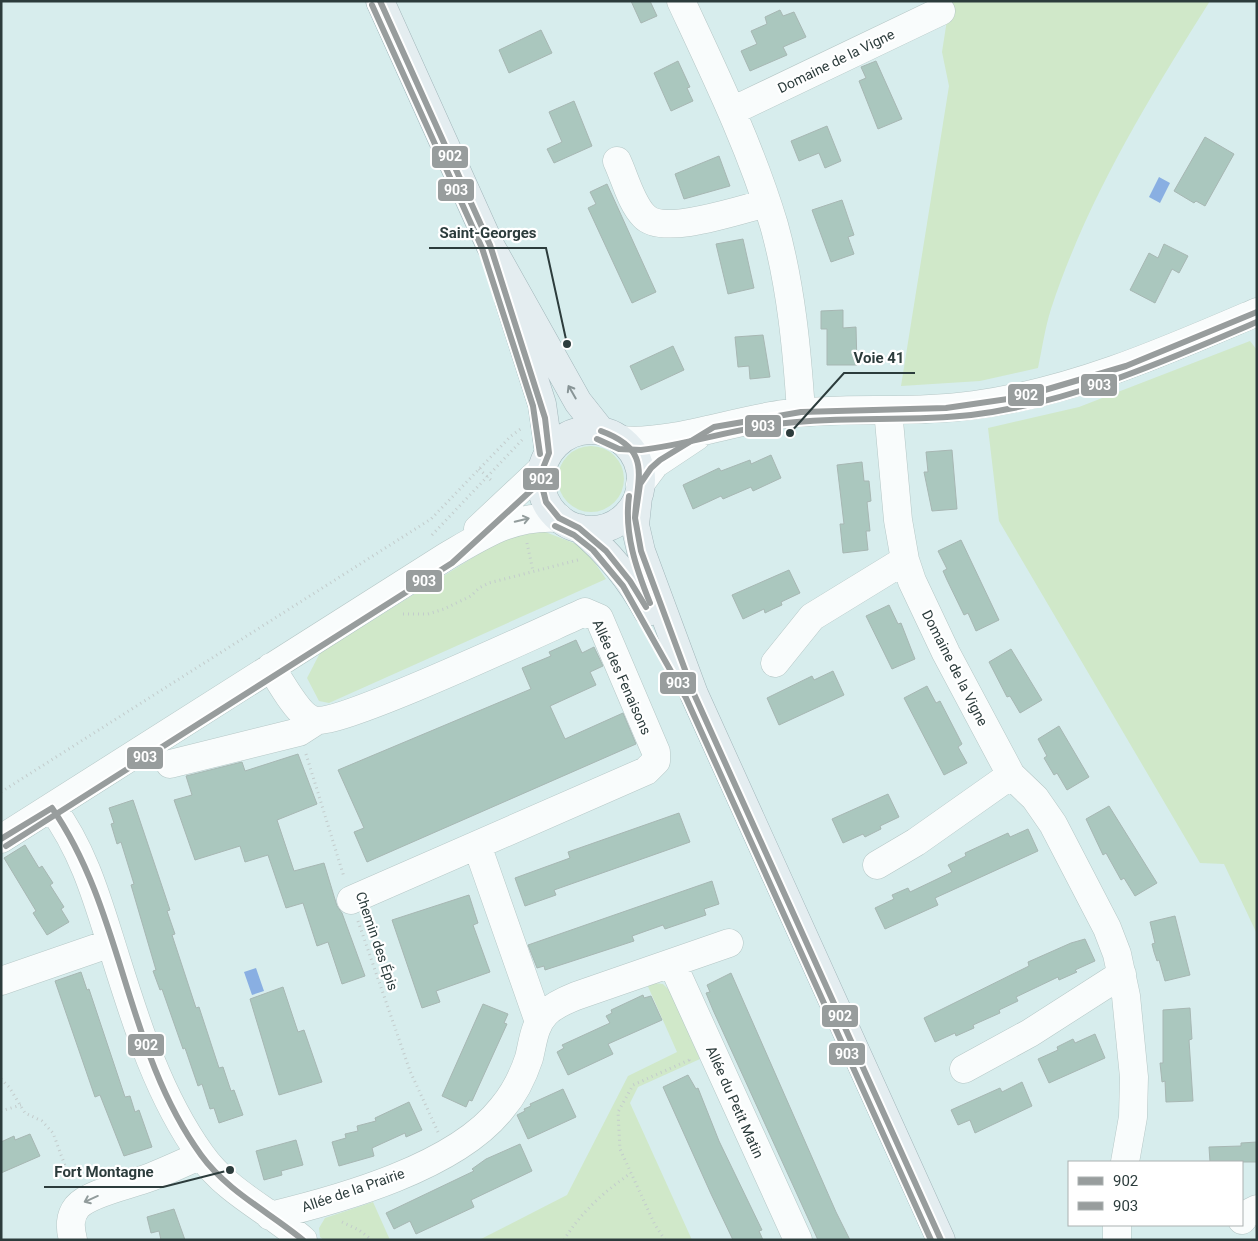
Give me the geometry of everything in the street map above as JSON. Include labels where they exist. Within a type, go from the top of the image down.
[{"type":"main road","points":[[380,1],[490,245],[578,402],[636,459],[639,490],[635,518],[640,551],[694,694],[941,1240]]},
{"type":"main road","points":[[490,245],[542,404],[546,460],[541,482],[544,495],[550,508],[606,551],[630,581],[694,694]]},
{"type":"main road","points":[[546,460],[558,443],[575,432],[588,430],[611,435]]},
{"type":"main road","points":[[569,523],[596,529],[614,524],[628,512],[639,490]]},
{"type":"street","points":[[681,1],[732,111],[767,203],[778,244],[790,307],[801,412]]},
{"type":"street","name":"Domaine de la Vigne","points":[[732,111],[941,11]]},
{"type":"street","points":[[617,160],[637,207],[649,221],[658,224],[681,223],[767,203]]},
{"type":"street","points":[[611,435],[649,440],[801,412],[972,406],[1021,397],[1126,366],[1257,312]]},
{"type":"street","name":"Domaine de la Vigne","points":[[888,410],[898,520],[905,560],[924,608],[1011,775],[1040,804],[1053,824],[1107,928],[1122,974],[1129,1016],[1134,1077],[1133,1117],[1124,1161]]},
{"type":"street","points":[[639,490],[651,468],[660,460],[714,427]]},
{"type":"street","points":[[1,839],[271,667],[438,546],[482,526],[546,460]]},
{"type":"street","points":[[438,546],[530,518],[569,523]]},
{"type":"street","points":[[774,663],[812,617],[905,560]]},
{"type":"street","name":"Allée des Fenaisons","points":[[307,726],[381,701],[585,612],[599,618],[656,752],[656,761],[646,771],[351,900]]},
{"type":"street","points":[[170,764],[307,726],[303,714],[271,667]]},
{"type":"street","points":[[878,865],[916,842],[1011,775]]},
{"type":"street","points":[[52,808],[83,861],[151,1061],[173,1107],[201,1155],[229,1186],[303,1240]]},
{"type":"street","points":[[477,844],[539,1022]]},
{"type":"street","points":[[1,981],[111,943]]},
{"type":"street","points":[[539,1022],[547,1012],[576,996],[729,943]]},
{"type":"street","name":"Allée du Petit Matin","points":[[672,963],[798,1240]]},
{"type":"street","points":[[964,1069],[1030,1033],[1122,974]]},
{"type":"street","name":"Allée de la Prairie","points":[[270,1216],[322,1203],[384,1182],[447,1151],[492,1120],[511,1096],[524,1072],[539,1022]]},
{"type":"street","points":[[73,1240],[70,1229],[72,1218],[80,1205],[87,1199],[148,1178],[201,1155]]},
{"type":"street","points":[[1243,1219],[1247,1214],[1257,1210]]},
{"type":"street","points":[[1117,1226],[1118,1240]]},
{"type":"street","points":[[1238,1240],[1240,1226]]},
{"type":"path","points":[[1,792],[431,519],[511,436],[529,425]]},
{"type":"path","points":[[438,546],[437,532],[488,478],[479,469]]},
{"type":"path","points":[[398,615],[428,614],[471,596],[478,588],[489,583],[606,551]]},
{"type":"path","name":"Chemin des Épis","points":[[307,726],[351,900],[410,1071],[447,1151]]},
{"type":"path","points":[[665,1240],[655,1225],[620,1149],[618,1112],[633,1085],[689,1060],[685,1051]]},
{"type":"path","points":[[1,1079],[25,1113],[42,1120],[53,1133],[80,1205]]},
{"type":"path","points":[[1,1111],[21,1105]]},
{"type":"path","points":[[564,1240],[588,1208],[609,1188],[631,1173]]},
{"type":"path","points":[[322,1203],[334,1219],[360,1230],[372,1240]]},
{"type":"green space","points":[[950,1],[1210,1],[1142,112],[1082,228],[1051,309],[1038,368],[980,381],[901,386],[949,86],[942,52]]},
{"type":"green space","points":[[1250,341],[1257,350],[1257,934],[1224,864],[1200,863],[999,521],[988,428],[1079,407]]},
{"type":"green space","points":[[591,446],[604,449],[614,456],[621,466],[624,479],[621,492],[614,502],[604,509],[591,512],[578,509],[568,502],[561,492],[558,479],[561,466],[568,456],[578,449]]},
{"type":"green space","points":[[535,528],[584,547],[606,579],[329,703],[319,701],[307,678],[320,653],[501,540]]},
{"type":"green space","points":[[646,982],[663,984],[671,992],[700,1059],[638,1087],[630,1103],[692,1240],[479,1240],[567,1195],[628,1076],[677,1052]]},
{"type":"green space","points":[[373,1202],[390,1240],[324,1240],[320,1237],[319,1228],[325,1218]]},
{"type":"water","points":[[1159,177],[1170,183],[1160,203],[1149,197]]},
{"type":"water","points":[[256,968],[264,991],[252,995],[244,972]]},
{"type":"building","points":[[631,1],[650,1],[657,16],[641,23]]},
{"type":"building","points":[[780,10],[783,16],[794,12],[806,37],[783,47],[787,55],[750,71],[741,51],[757,44],[751,31],[767,24],[765,17]]},
{"type":"building","points":[[541,30],[552,53],[509,73],[499,50]]},
{"type":"building","points":[[678,61],[690,87],[687,88],[693,101],[671,111],[654,73]]},
{"type":"building","points":[[876,61],[902,119],[878,129],[859,81],[866,78],[861,67]]},
{"type":"building","points":[[574,101],[592,146],[554,163],[547,149],[562,142],[549,112]]},
{"type":"building","points":[[827,126],[841,161],[825,168],[819,153],[799,161],[791,141]]},
{"type":"building","points":[[1205,137],[1234,154],[1205,206],[1196,201],[1194,203],[1174,191]]},
{"type":"building","points":[[719,156],[730,186],[684,199],[675,174]]},
{"type":"building","points":[[607,184],[656,292],[632,303],[588,208],[596,204],[590,192]]},
{"type":"building","points":[[842,200],[854,235],[848,237],[854,254],[831,262],[812,210]]},
{"type":"building","points":[[743,239],[754,288],[728,294],[716,244]]},
{"type":"building","points":[[1164,244],[1188,256],[1179,273],[1172,269],[1155,303],[1130,290],[1149,253],[1158,258]]},
{"type":"building","points":[[843,310],[843,328],[856,327],[857,365],[827,365],[827,329],[821,329],[821,311]]},
{"type":"building","points":[[763,335],[770,377],[750,379],[749,366],[738,367],[735,337]]},
{"type":"building","points":[[673,346],[684,370],[641,390],[630,366]]},
{"type":"building","points":[[952,450],[957,509],[932,511],[924,472],[928,472],[926,452]]},
{"type":"building","points":[[771,455],[781,478],[753,491],[751,487],[723,499],[721,496],[693,509],[683,485],[719,468],[721,471],[750,460],[751,464]]},
{"type":"building","points":[[862,462],[864,481],[869,481],[871,501],[867,502],[870,531],[866,531],[868,550],[843,553],[840,524],[844,524],[837,465]]},
{"type":"building","points":[[961,540],[999,620],[976,631],[968,613],[964,615],[947,580],[943,571],[947,569],[938,551]]},
{"type":"building","points":[[789,570],[800,593],[781,602],[782,605],[765,613],[764,609],[743,619],[732,595]]},
{"type":"building","points":[[889,605],[898,624],[901,623],[915,659],[892,669],[866,616]]},
{"type":"building","points":[[576,640],[582,653],[594,647],[603,666],[590,672],[596,685],[550,706],[565,739],[623,713],[636,744],[367,862],[354,832],[364,828],[338,770],[531,689],[522,668],[551,656],[549,652]]},
{"type":"building","points":[[1011,649],[1042,700],[1020,713],[1010,696],[1007,697],[989,662]]},
{"type":"building","points":[[833,671],[844,695],[779,725],[767,698],[812,676],[814,680]]},
{"type":"building","points":[[927,686],[936,703],[940,701],[962,744],[958,747],[967,763],[944,775],[904,698]]},
{"type":"building","points":[[1059,726],[1089,777],[1067,790],[1057,773],[1054,775],[1044,758],[1047,756],[1038,739]]},
{"type":"building","points":[[298,754],[317,804],[277,820],[294,871],[324,863],[337,906],[342,913],[365,976],[342,984],[328,942],[317,946],[303,903],[286,908],[268,855],[245,862],[240,846],[195,860],[174,800],[192,795],[186,776],[242,762],[245,771]]},
{"type":"building","points":[[888,794],[899,817],[880,826],[881,829],[865,837],[863,834],[843,843],[832,819]]},
{"type":"building","points":[[133,800],[170,910],[167,911],[175,934],[172,935],[196,1008],[199,1007],[219,1068],[223,1067],[231,1091],[234,1090],[243,1115],[219,1123],[214,1108],[210,1109],[202,1084],[198,1086],[162,989],[160,990],[153,971],[156,970],[131,885],[134,884],[121,842],[117,844],[111,824],[114,823],[109,808]]},
{"type":"building","points":[[1109,806],[1157,883],[1135,896],[1124,878],[1121,880],[1106,853],[1103,855],[1086,819]]},
{"type":"building","points":[[679,813],[690,842],[554,890],[556,895],[525,906],[515,878],[570,858],[568,852]]},
{"type":"building","points":[[1028,829],[1038,851],[935,898],[938,905],[885,929],[875,908],[894,899],[892,895],[908,888],[910,892],[952,872],[948,865],[966,856],[965,853],[1008,833],[1010,837]]},
{"type":"building","points":[[25,845],[39,868],[42,866],[53,883],[50,885],[64,907],[61,909],[69,922],[47,935],[33,913],[36,911],[4,858]]},
{"type":"building","points":[[712,881],[719,904],[704,909],[706,915],[665,929],[663,925],[632,936],[634,941],[545,970],[544,966],[537,968],[528,945]]},
{"type":"building","points":[[469,895],[478,923],[473,925],[490,972],[436,991],[440,1002],[422,1008],[392,920]]},
{"type":"building","points":[[1175,916],[1190,975],[1165,981],[1159,960],[1157,961],[1154,952],[1152,944],[1155,943],[1150,922]]},
{"type":"building","points":[[1085,939],[1095,961],[1075,970],[1077,972],[1059,980],[1058,977],[1016,997],[1018,1001],[999,1010],[1000,1013],[973,1025],[974,1028],[956,1036],[955,1033],[935,1042],[924,1018],[1029,966],[1028,962],[1071,943]]},
{"type":"building","points":[[81,972],[87,990],[89,989],[125,1097],[130,1096],[135,1112],[139,1110],[152,1147],[124,1156],[100,1095],[95,1097],[55,981]]},
{"type":"building","points":[[731,973],[850,1240],[818,1240],[713,1010],[706,993],[710,992],[707,985]]},
{"type":"building","points":[[283,987],[298,1032],[304,1030],[322,1082],[279,1095],[250,999]]},
{"type":"building","points":[[643,995],[644,998],[651,996],[662,1020],[608,1044],[613,1054],[568,1075],[557,1052],[564,1048],[562,1045],[610,1023],[606,1016],[612,1013],[611,1010]]},
{"type":"building","points":[[483,1004],[508,1014],[504,1023],[507,1024],[472,1101],[469,1100],[466,1107],[442,1096]]},
{"type":"building","points":[[1190,1008],[1192,1039],[1189,1040],[1193,1101],[1166,1102],[1165,1081],[1162,1082],[1160,1063],[1163,1063],[1163,1010]]},
{"type":"building","points":[[1095,1034],[1105,1058],[1049,1083],[1038,1059],[1058,1050],[1057,1047],[1073,1039],[1075,1043]]},
{"type":"building","points":[[688,1075],[696,1089],[698,1088],[719,1141],[762,1230],[759,1231],[763,1240],[733,1240],[711,1194],[663,1087]]},
{"type":"building","points":[[1022,1082],[1032,1106],[975,1133],[970,1120],[958,1125],[951,1110],[1000,1088],[1002,1092]]},
{"type":"building","points":[[563,1089],[576,1117],[528,1139],[517,1115],[531,1106],[530,1104]]},
{"type":"building","points":[[409,1102],[422,1130],[406,1137],[405,1133],[372,1148],[374,1156],[339,1166],[332,1142],[346,1138],[345,1134],[358,1131],[357,1126],[376,1121],[375,1118]]},
{"type":"building","points":[[30,1134],[40,1156],[1,1173],[1,1142],[14,1136],[15,1140]]},
{"type":"building","points":[[296,1140],[303,1165],[281,1171],[282,1175],[264,1180],[256,1151]]},
{"type":"building","points":[[1257,1142],[1257,1162],[1210,1161],[1209,1147],[1241,1146],[1241,1143]]},
{"type":"building","points":[[520,1144],[532,1171],[471,1200],[474,1207],[416,1234],[410,1221],[394,1229],[386,1213],[474,1171],[472,1169],[486,1159]]},
{"type":"building","points":[[174,1209],[185,1240],[161,1240],[159,1231],[151,1233],[147,1217]]},
{"type":"transit line","name":"902","points":[[380,1],[490,245],[545,418],[549,453],[543,468],[541,482],[546,502],[559,518],[579,528],[606,551],[630,581],[646,607]]},
{"type":"transit line","name":"903","points":[[372,5],[482,248],[533,406],[540,454]]},
{"type":"transit line","name":"902","points":[[941,1240],[694,694],[641,551],[635,518],[640,484],[651,468],[660,460],[714,427],[801,412],[946,408],[1021,397],[1126,366],[1257,312]]},
{"type":"transit line","name":"903","points":[[597,439],[619,449],[641,450],[768,425],[809,421],[948,417],[1008,409],[1045,401],[1117,379],[1257,322]]},
{"type":"transit line","name":"902","points":[[601,431],[617,438],[629,447],[635,456],[639,477],[635,518]]},
{"type":"transit line","name":"903","points":[[6,846],[452,563],[549,474]]},
{"type":"transit line","name":"903","points":[[629,496],[628,524],[632,551],[650,603]]},
{"type":"transit line","name":"903","points":[[555,526],[574,535],[593,550],[623,586],[686,698],[931,1240]]},
{"type":"transit line","name":"902","points":[[52,808],[76,848],[95,891],[139,1026],[156,1071],[176,1114],[201,1155],[223,1180],[303,1240]]},
{"type":"transit line","name":"902","points":[[1,839],[52,808]]},
{"type":"place","name":"Saint-Georges","points":[[567,344]]},
{"type":"place","name":"Voie 41","points":[[790,433]]},
{"type":"place","name":"Fort Montagne","points":[[230,1170]]}]
